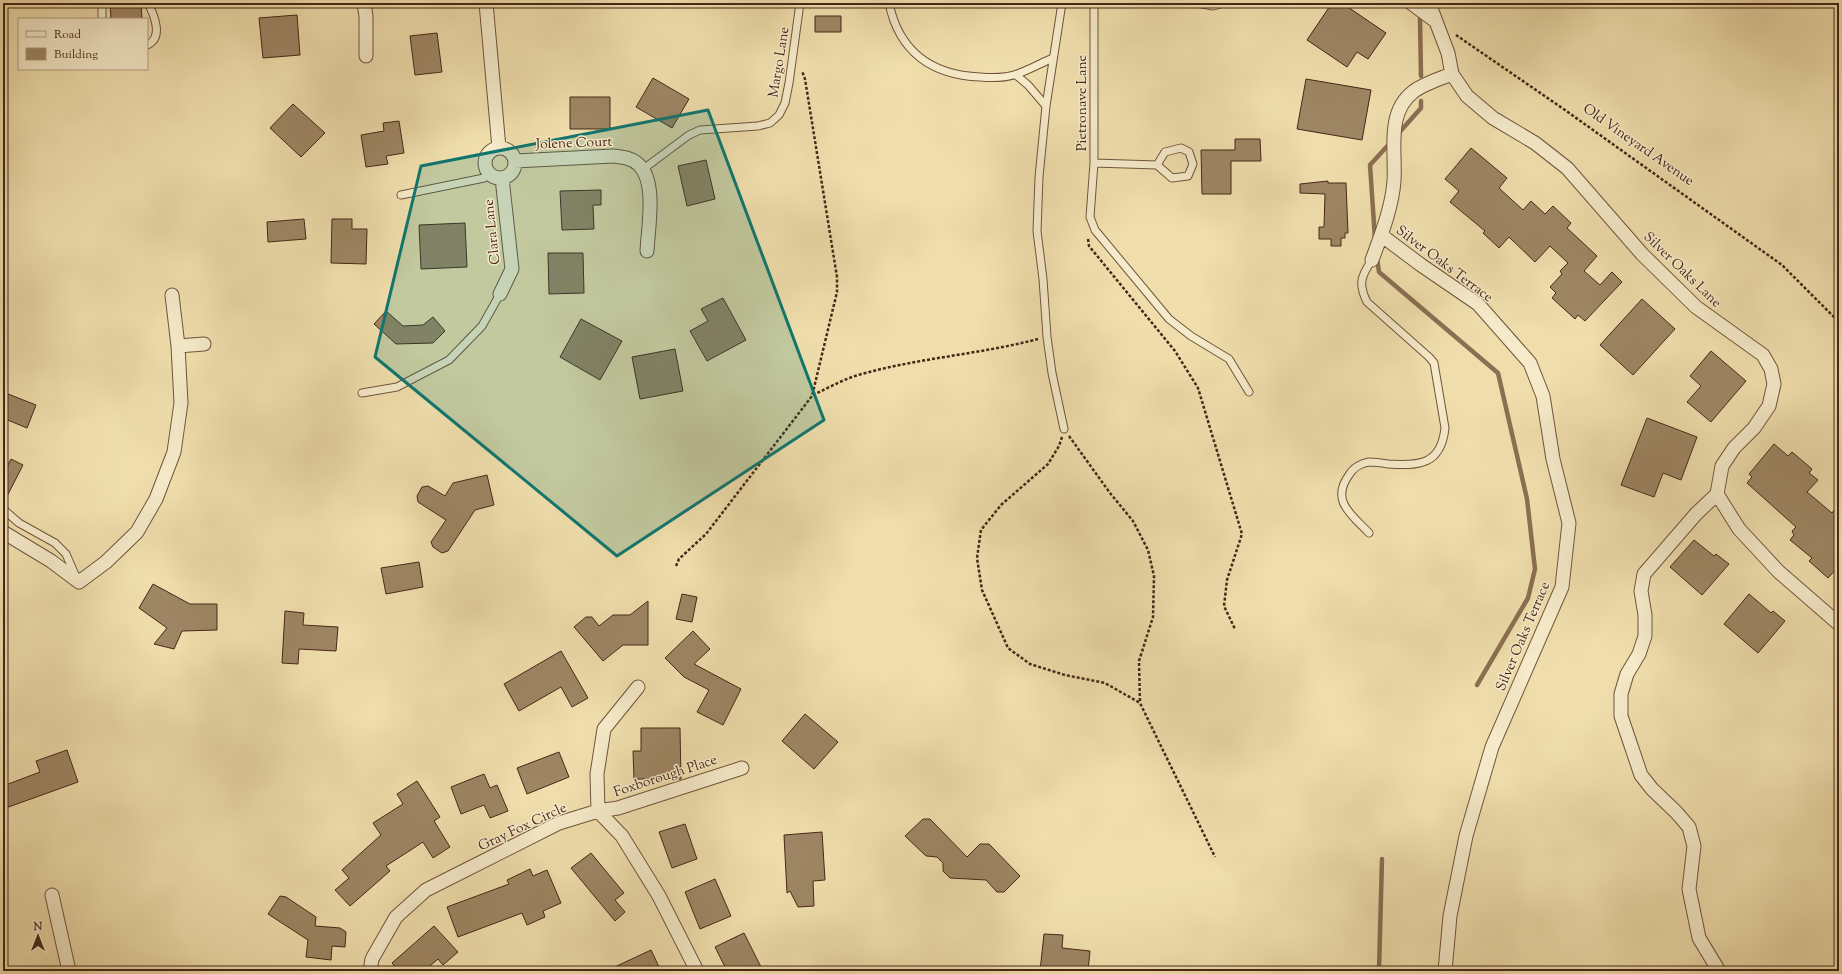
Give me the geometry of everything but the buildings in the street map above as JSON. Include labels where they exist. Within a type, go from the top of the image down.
[{"type":"street","points":[[364,3],[366,16],[366,56]]},
{"type":"street","points":[[486,3],[499,148]]},
{"type":"street","points":[[1411,3],[1434,20]]},
{"type":"street","name":"Silver Oaks Lane","points":[[1429,3],[1434,20],[1448,53],[1452,74],[1468,96],[1493,118],[1535,143],[1567,168],[1642,254],[1696,307],[1763,355],[1772,369],[1774,384],[1769,406],[1754,428],[1734,448],[1722,466],[1717,494]]},
{"type":"street","points":[[1372,260],[1389,207],[1394,182],[1395,122],[1399,108],[1413,92],[1452,74]]},
{"type":"street","points":[[499,148],[510,151],[515,161],[512,171],[496,176],[485,165],[485,159],[491,150],[499,148]]},
{"type":"street","name":"Jolene Court","points":[[515,161],[613,156],[627,157],[639,165],[649,187],[647,251]]},
{"type":"street","name":"Clara Lane","points":[[496,176],[512,269],[500,294]]},
{"type":"street","name":"Silver Oaks Terrace","points":[[1381,235],[1421,265],[1478,304],[1530,363],[1543,396],[1553,459],[1569,523],[1562,587],[1492,747],[1466,836],[1450,916],[1445,971]]},
{"type":"street","points":[[3,532],[51,561],[79,582],[106,562],[137,532],[156,498],[174,452],[180,403],[178,346],[172,295]]},
{"type":"street","points":[[178,346],[204,344]]},
{"type":"street","points":[[1719,971],[1699,938],[1694,917],[1689,889],[1694,846],[1689,827],[1652,789],[1641,775],[1621,716],[1621,694],[1627,674],[1640,654],[1644,636],[1644,615],[1641,591],[1644,574],[1696,514],[1717,494],[1739,529],[1774,567],[1839,624]]},
{"type":"street","points":[[638,688],[604,729],[597,774],[598,811],[622,836],[659,896],[697,971]]},
{"type":"street","name":"Foxborough Place","points":[[598,811],[618,808],[742,768]]},
{"type":"street","name":"Gray Fox Circle","points":[[370,971],[372,959],[396,917],[426,890],[559,823],[598,811]]},
{"type":"street","points":[[52,895],[69,971]]},
{"type":"lane","points":[[102,3],[102,18]]},
{"type":"lane","points":[[148,3],[156,26],[156,38],[152,43],[148,45]]},
{"type":"lane","name":"Margo Lane","points":[[642,170],[689,136],[700,130],[758,126],[770,123],[779,115],[785,103],[800,3]]},
{"type":"lane","points":[[889,3],[892,16],[906,43],[925,63],[961,76],[994,78],[1016,75],[1053,58]]},
{"type":"lane","points":[[1062,3],[1046,106],[1039,177],[1038,231],[1044,279],[1047,337],[1052,373],[1064,429]]},
{"type":"lane","name":"Pietronave Lane","points":[[1094,3],[1094,163],[1158,165]]},
{"type":"lane","points":[[1197,3],[1213,6],[1224,3]]},
{"type":"lane","points":[[1016,75],[1028,85],[1046,106]]},
{"type":"lane","points":[[1181,148],[1189,152],[1193,164],[1188,176],[1172,178],[1158,165],[1165,152],[1181,148]]},
{"type":"lane","points":[[1094,163],[1090,217],[1095,230],[1170,318],[1191,336],[1229,359],[1248,392]]},
{"type":"lane","points":[[401,195],[496,176]]},
{"type":"lane","points":[[1370,532],[1346,510],[1342,498],[1342,485],[1350,472],[1360,465],[1370,462],[1404,465],[1421,464],[1431,459],[1439,449],[1444,438],[1445,428],[1434,363],[1367,302],[1362,293],[1361,281],[1372,260]]},
{"type":"lane","name":"Clara Lane","points":[[362,393],[397,387],[449,360],[482,326],[500,294]]},
{"type":"lane","points":[[3,509],[19,523],[56,543],[66,554],[79,582]]},
{"type":"path","name":"Old Vineyard Avenue","points":[[1434,20],[1782,265],[1839,322]]},
{"type":"path","points":[[676,566],[679,559],[706,534],[812,396],[837,292],[837,277],[805,79],[793,54]]},
{"type":"path","points":[[1087,233],[1090,246],[1175,351],[1198,388],[1242,534],[1227,580],[1224,606],[1235,629]]},
{"type":"path","points":[[812,396],[853,377],[897,365],[1010,346],[1047,337]]},
{"type":"path","points":[[1064,429],[1059,446],[1048,464],[1001,505],[981,530],[977,558],[982,590],[1008,648],[1030,664],[1065,675],[1106,683],[1140,703]]},
{"type":"path","points":[[1064,429],[1089,466],[1133,521],[1148,550],[1154,576],[1153,617],[1139,661],[1140,703],[1216,857]]},
{"type":"highlighted area","points":[[708,110],[824,420],[617,556],[375,357],[421,166]]},
{"type":"waterway","points":[[1420,18],[1421,76]]},
{"type":"waterway","points":[[1397,135],[1421,108],[1421,101]]},
{"type":"waterway","points":[[1375,239],[1370,165],[1391,142]]},
{"type":"waterway","points":[[1377,258],[1379,272],[1498,373],[1527,499],[1535,569],[1528,598],[1477,685]]},
{"type":"waterway","points":[[1379,971],[1382,859]]}]
